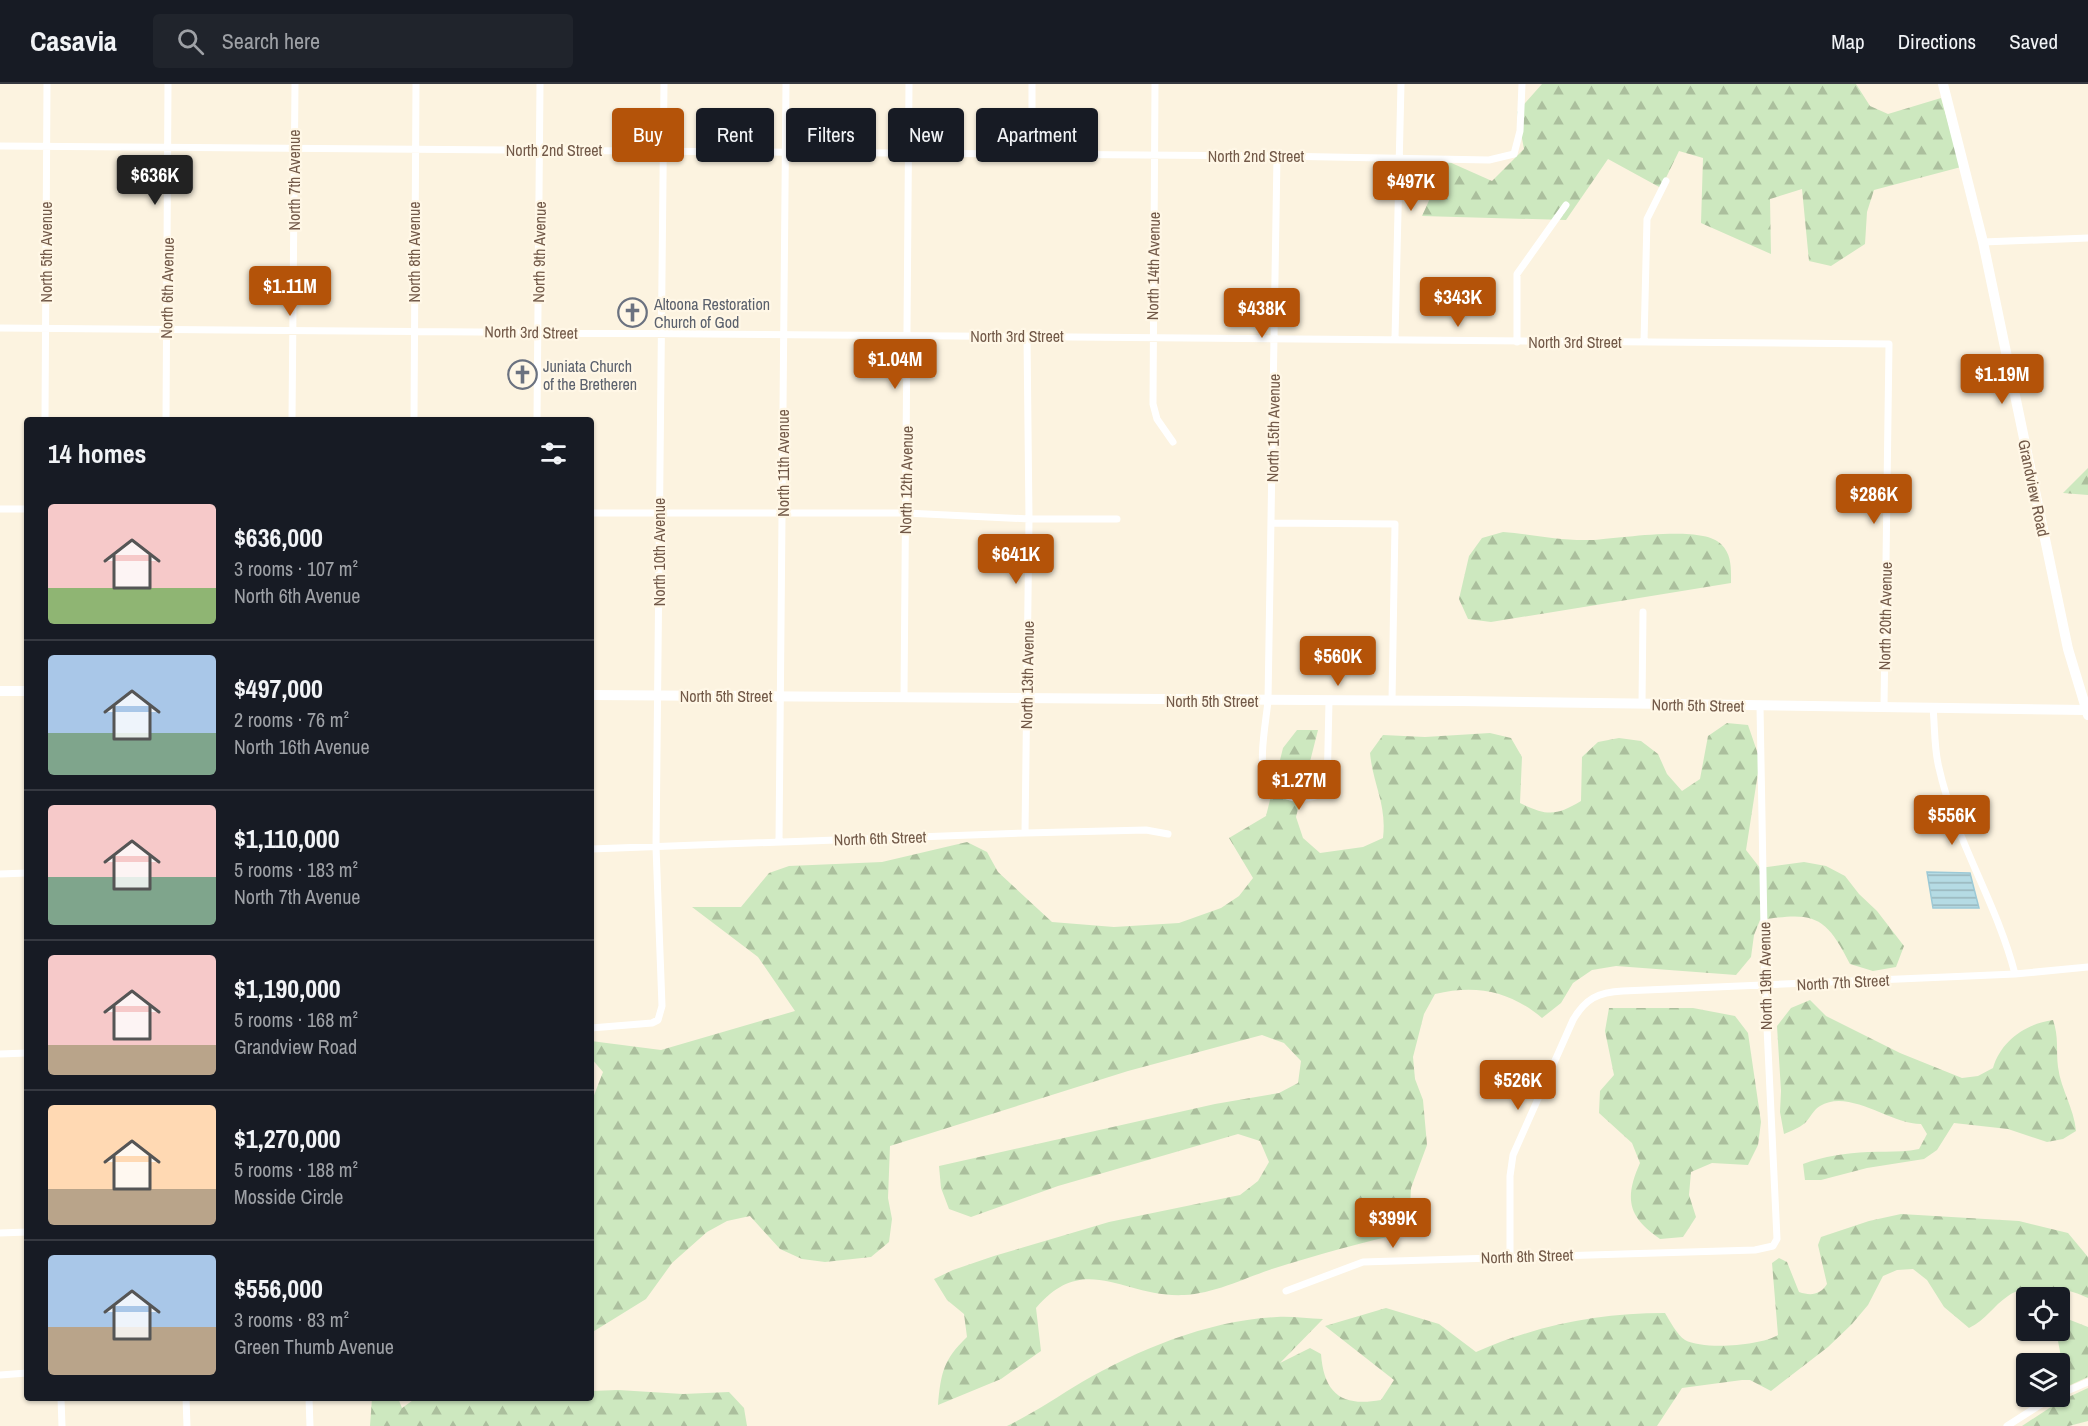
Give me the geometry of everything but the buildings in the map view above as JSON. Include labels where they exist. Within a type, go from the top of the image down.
[{"type":"street","name":"North 5th Avenue","points":[[45,417],[47,84]]},
{"type":"street","name":"North 6th Avenue","points":[[166,417],[168,84]]},
{"type":"street","name":"North 7th Avenue","points":[[292,417],[295,84]]},
{"type":"street","name":"North 8th Avenue","points":[[414,417],[416,84]]},
{"type":"street","name":"North 9th Avenue","points":[[537,417],[540,84]]},
{"type":"street","name":"North 10th Avenue","points":[[664,84],[664,108]]},
{"type":"street","name":"North 11th Avenue","points":[[786,84],[786,108]]},
{"type":"street","name":"North 12th Avenue","points":[[909,84],[909,108]]},
{"type":"street","points":[[1032,84],[1032,108]]},
{"type":"street","name":"North 14th Avenue","points":[[1155,84],[1153,404],[1157,419],[1173,442]]},
{"type":"street","points":[[1395,339],[1401,84]]},
{"type":"street","name":"North 2nd Street","points":[[1098,155],[1477,160],[1503,158],[1514,154],[1518,145],[1522,84]]},
{"type":"street","name":"Grandview Road","points":[[1943,84],[1983,242],[2066,638],[2087,713]]},
{"type":"street","name":"North 2nd Street","points":[[0,146],[612,151]]},
{"type":"street","name":"North 2nd Street","points":[[684,151],[786,152]]},
{"type":"street","name":"North 11th Avenue","points":[[779,842],[786,152]]},
{"type":"street","name":"North 15th Avenue","points":[[1277,156],[1268,701],[1263,749],[1264,775],[1268,787],[1293,799],[1327,792],[1329,701]]},
{"type":"street","name":"North 10th Avenue","points":[[594,1028],[644,1025],[658,1020],[662,1006],[656,847],[659,333],[663,162]]},
{"type":"street","name":"North 12th Avenue","points":[[904,696],[909,162]]},
{"type":"street","points":[[1644,342],[1647,219],[1666,181]]},
{"type":"street","points":[[1517,342],[1517,274],[1566,205]]},
{"type":"street","points":[[1983,242],[2088,238]]},
{"type":"street","name":"North 3rd Street","points":[[0,328],[1889,344]]},
{"type":"street","name":"North 13th Avenue","points":[[1024,833],[1028,699],[1027,336]]},
{"type":"street","name":"North 20th Avenue","points":[[1884,707],[1889,344]]},
{"type":"street","points":[[0,509],[24,509]]},
{"type":"street","points":[[594,513],[906,513],[1029,519],[1117,519]]},
{"type":"street","points":[[1272,523],[1281,521],[1395,525],[1392,701]]},
{"type":"street","points":[[1642,704],[1643,612]]},
{"type":"street","points":[[0,691],[24,691]]},
{"type":"street","name":"North 5th Street","points":[[594,695],[1642,704],[1884,707],[2087,713]]},
{"type":"street","name":"North 19th Avenue","points":[[1760,706],[1765,985],[1777,1239],[1773,1246]]},
{"type":"street","points":[[1933,708],[1938,766],[1963,841],[2007,944],[2015,974]]},
{"type":"street","name":"North 6th Street","points":[[594,849],[1024,833],[1146,830],[1168,834]]},
{"type":"street","points":[[0,874],[24,873]]},
{"type":"street","name":"North 7th Street","points":[[1510,1256],[1510,1176],[1513,1155],[1573,1020],[1580,1007],[1597,994],[1615,991],[2015,974],[2088,967]]},
{"type":"street","points":[[0,1054],[24,1053]]},
{"type":"street","points":[[0,1233],[24,1232]]},
{"type":"street","name":"North 8th Street","points":[[1286,1291],[1363,1262],[1755,1250],[1773,1246]]},
{"type":"street","points":[[0,1375],[24,1373]]},
{"type":"street","points":[[2070,1390],[2088,1382]]},
{"type":"street","points":[[61,1401],[62,1426]]},
{"type":"street","points":[[186,1401],[187,1426]]},
{"type":"street","points":[[309,1401],[310,1426]]},
{"type":"street","points":[[2007,1426],[2037,1407]]},
{"type":"green space","points":[[1542,84],[1856,84],[1870,106],[1888,114],[1941,98],[1961,167],[1874,190],[1867,212],[1865,244],[1831,266],[1809,261],[1802,189],[1770,199],[1771,254],[1701,223],[1703,158],[1679,151],[1661,188],[1608,159],[1566,220],[1422,216],[1447,161],[1492,181],[1524,149],[1517,112]]},
{"type":"green space","points":[[2088,468],[2088,495],[2063,493]]},
{"type":"green space","points":[[1503,532],[1579,540],[1658,534],[1696,535],[1711,538],[1721,544],[1727,553],[1731,583],[1491,622],[1468,619],[1459,599],[1469,556],[1482,538]]},
{"type":"green space","points":[[1727,723],[1748,725],[1760,760],[1746,850],[1760,868],[1804,862],[1826,866],[1845,876],[1859,894],[1877,911],[1904,946],[1896,967],[1873,971],[1850,964],[1841,947],[1825,926],[1816,920],[1793,916],[1760,920],[1754,935],[1751,957],[1736,975],[1616,966],[1592,970],[1573,983],[1561,1003],[1542,1018],[1518,1001],[1492,992],[1465,990],[1435,994],[1424,1014],[1413,1057],[1415,1079],[1423,1100],[1427,1145],[1411,1188],[1409,1232],[1323,1254],[1195,1294],[1162,1294],[1089,1279],[1071,1282],[1054,1291],[1036,1308],[1041,1351],[1001,1379],[938,1405],[940,1384],[948,1360],[967,1337],[964,1314],[947,1300],[934,1279],[994,1256],[1109,1222],[1240,1195],[1258,1181],[1269,1162],[1260,1141],[1238,1134],[1058,1186],[971,1217],[949,1209],[941,1188],[939,1166],[1215,1104],[1279,1093],[1298,1083],[1301,1061],[1284,1043],[1262,1035],[1128,1071],[890,1146],[888,1198],[892,1219],[889,1242],[871,1257],[825,1262],[802,1259],[780,1249],[750,1216],[727,1221],[707,1232],[672,1263],[646,1299],[594,1331],[594,1095],[603,1072],[594,1062],[594,1041],[661,1050],[795,1011],[758,957],[692,907],[741,907],[769,873],[789,866],[882,862],[967,842],[987,852],[998,872],[1052,922],[1114,927],[1179,923],[1221,908],[1239,896],[1253,878],[1229,838],[1266,816],[1283,748],[1297,730],[1318,730],[1296,817],[1303,838],[1320,853],[1363,847],[1383,838],[1383,815],[1370,753],[1383,735],[1425,737],[1490,733],[1511,738],[1522,757],[1520,803],[1545,812],[1558,812],[1581,801],[1582,757],[1598,742],[1619,738],[1641,741],[1658,754],[1667,774],[1682,791],[1700,779],[1708,736]]},
{"type":"green space","points":[[1810,1000],[1826,1016],[1900,1053],[1962,1078],[1978,1076],[1993,1068],[2002,1050],[2016,1035],[2033,1025],[2053,1020],[2056,1032],[2057,1061],[2076,1131],[2063,1139],[2047,1142],[2008,1129],[1954,1123],[1937,1150],[1924,1159],[1867,1168],[1821,1180],[1805,1180],[1803,1164],[1843,1154],[1919,1149],[1927,1134],[1921,1124],[1896,1119],[1870,1108],[1844,1101],[1820,1106],[1805,1123],[1784,1134],[1780,1112],[1777,1026],[1791,1008]]},
{"type":"green space","points":[[1609,1008],[1693,1008],[1735,1016],[1748,1033],[1761,1122],[1758,1145],[1748,1165],[1712,1163],[1691,1172],[1689,1195],[1696,1217],[1683,1237],[1660,1239],[1649,1231],[1635,1215],[1631,1197],[1640,1163],[1632,1143],[1599,1113],[1600,1091],[1614,1075],[1605,1031]]},
{"type":"green space","points":[[1901,1214],[2019,1221],[2068,1233],[2088,1257],[2088,1298],[2070,1291],[2070,1287],[2016,1287],[2016,1292],[1969,1328],[1944,1307],[1927,1280],[1913,1269],[1897,1270],[1883,1276],[1868,1305],[1852,1324],[1828,1347],[1771,1391],[1750,1380],[1682,1388],[1657,1426],[1007,1426],[1127,1358],[1201,1330],[1252,1319],[1283,1317],[1323,1319],[1280,1363],[1310,1348],[1321,1354],[1326,1379],[1338,1395],[1346,1399],[1367,1402],[1381,1400],[1394,1380],[1325,1326],[1386,1308],[1439,1324],[1476,1352],[1522,1335],[1569,1322],[1616,1315],[1665,1313],[1679,1335],[1693,1343],[1718,1346],[1758,1342],[1778,1335],[1772,1263],[1779,1258],[1787,1262],[1799,1292],[1811,1294],[1818,1292],[1827,1284],[1818,1245],[1821,1237],[1869,1221]]},
{"type":"green space","points":[[2070,1320],[2088,1327],[2088,1377],[2070,1385],[2070,1353],[2060,1353],[2058,1341],[2070,1341]]},
{"type":"green space","points":[[2088,1388],[2088,1421],[2069,1426],[2022,1426],[2051,1407],[2070,1407],[2070,1396]]},
{"type":"green space","points":[[594,1391],[683,1394],[729,1392],[744,1408],[747,1426],[370,1426],[372,1401],[399,1401],[402,1408],[412,1401],[594,1401]]},
{"type":"water","points":[[1927,872],[1970,873],[1979,908],[1933,908]]},
{"type":"place","name":"Altoona Restoration Church of God","points":[[633,313]]},
{"type":"place","name":"Juniata Church of the Bretheren","points":[[522,375]]}]
